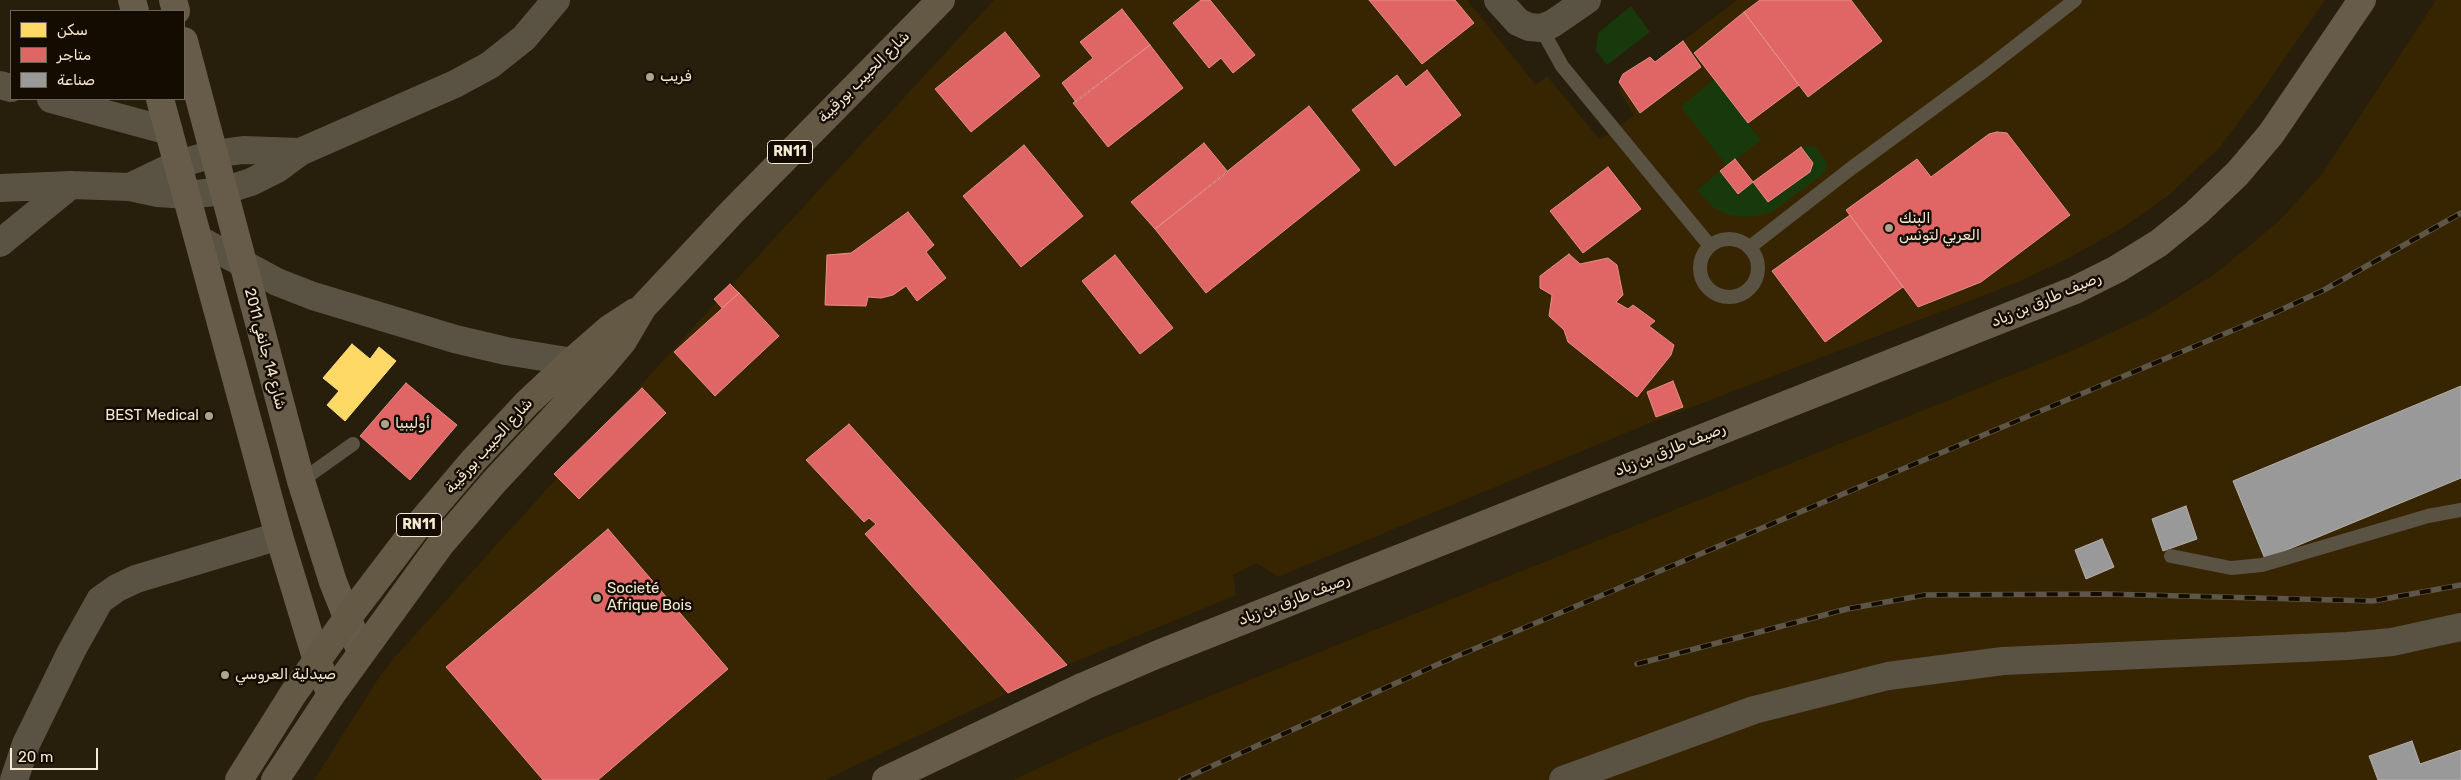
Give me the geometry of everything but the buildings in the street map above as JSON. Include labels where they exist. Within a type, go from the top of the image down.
[{"type":"main road","name":"شارع الحبيب بورقيبة","points":[[275,780],[331,694],[440,545],[494,482],[602,366],[623,341],[643,307],[732,212],[941,0]]},
{"type":"main road","name":"رصيف طارق بن زياد","points":[[886,780],[1084,686],[1164,652],[2075,290],[2117,269],[2159,242],[2196,213],[2237,174],[2271,134],[2362,0]]},
{"type":"main road","name":"شارع 14 جانفي 2011","points":[[185,45],[301,481],[346,620],[361,652]]},
{"type":"main road","points":[[160,100],[200,240],[279,536],[316,661],[331,694]]},
{"type":"main road","name":"شارع الحبيب بورقيبة","points":[[239,780],[316,661],[346,620],[416,528],[473,461],[527,403],[571,362],[609,329],[643,307]]},
{"type":"street","points":[[0,188],[71,185],[130,187],[158,193],[187,195],[223,191],[251,182],[277,169],[300,152],[455,84],[490,65],[524,38],[556,0]]},
{"type":"street","points":[[1498,0],[1518,22],[1529,27],[1541,28],[1552,24],[1587,0]]},
{"type":"street","points":[[55,100],[169,131]]},
{"type":"street","points":[[130,187],[178,164],[214,154],[243,150],[300,152]]},
{"type":"street","points":[[0,243],[71,185]]},
{"type":"street","points":[[200,240],[276,282],[351,309],[506,351],[602,366]]},
{"type":"street","points":[[14,780],[34,727],[72,650],[100,600],[117,588],[136,579],[279,536]]},
{"type":"street","points":[[1563,780],[1754,710],[1888,676],[2003,661],[2356,646],[2401,641],[2461,627]]},
{"type":"lane","points":[[1750,247],[2075,0]]},
{"type":"lane","points":[[1541,28],[1562,66],[1710,246]]},
{"type":"lane","points":[[1730,238],[1741,241],[1750,247],[1759,265],[1754,284],[1747,291],[1728,297],[1710,290],[1700,273],[1704,253],[1710,246],[1720,240],[1730,238]]},
{"type":"lane","points":[[301,481],[353,444]]},
{"type":"lane","points":[[2171,556],[2231,568],[2262,565],[2428,516],[2461,510]]},
{"type":"shaded area","points":[[994,0],[1467,0],[1536,85],[1547,76],[1600,140],[1634,115],[1620,92],[1619,82],[1623,74],[1650,57],[1655,62],[1737,0],[2325,0],[2262,91],[2220,147],[2168,196],[2122,228],[2069,258],[2016,283],[1645,425],[1278,577],[1257,563],[1233,575],[1236,595],[1067,665],[825,780],[314,780],[378,679],[394,658],[748,267]]},
{"type":"shaded area","points":[[2436,0],[2461,0],[2461,780],[1013,780],[1100,740],[2076,349],[2149,315],[2215,274],[2278,222],[2322,174]]},
{"type":"green space","points":[[1631,6],[1650,32],[1607,65],[1596,51],[1598,33]]},
{"type":"green space","points":[[1714,79],[1761,140],[1727,166],[1681,107]]},
{"type":"green space","points":[[1815,146],[1828,165],[1823,174],[1772,212],[1757,216],[1741,217],[1726,214],[1714,208],[1697,190],[1720,171],[1738,194],[1753,182],[1769,202],[1810,172],[1813,163],[1801,147]]},
{"type":"railway","points":[[1181,780],[1443,662],[2274,313],[2324,290],[2461,213]]},
{"type":"railway","points":[[1637,664],[1847,609],[1925,595],[2105,594],[2373,601],[2461,585]]},
{"type":"place","name":"فريب","points":[[650,77]]},
{"type":"place","name":"البنك العربي لتونس","points":[[1889,228]]},
{"type":"place","name":"BEST Medical","points":[[209,416]]},
{"type":"place","name":"أوليبيا","points":[[385,424]]},
{"type":"place","name":"Societé Afrique Bois","points":[[597,598]]},
{"type":"place","name":"صيدلية العروسي","points":[[225,675]]}]
